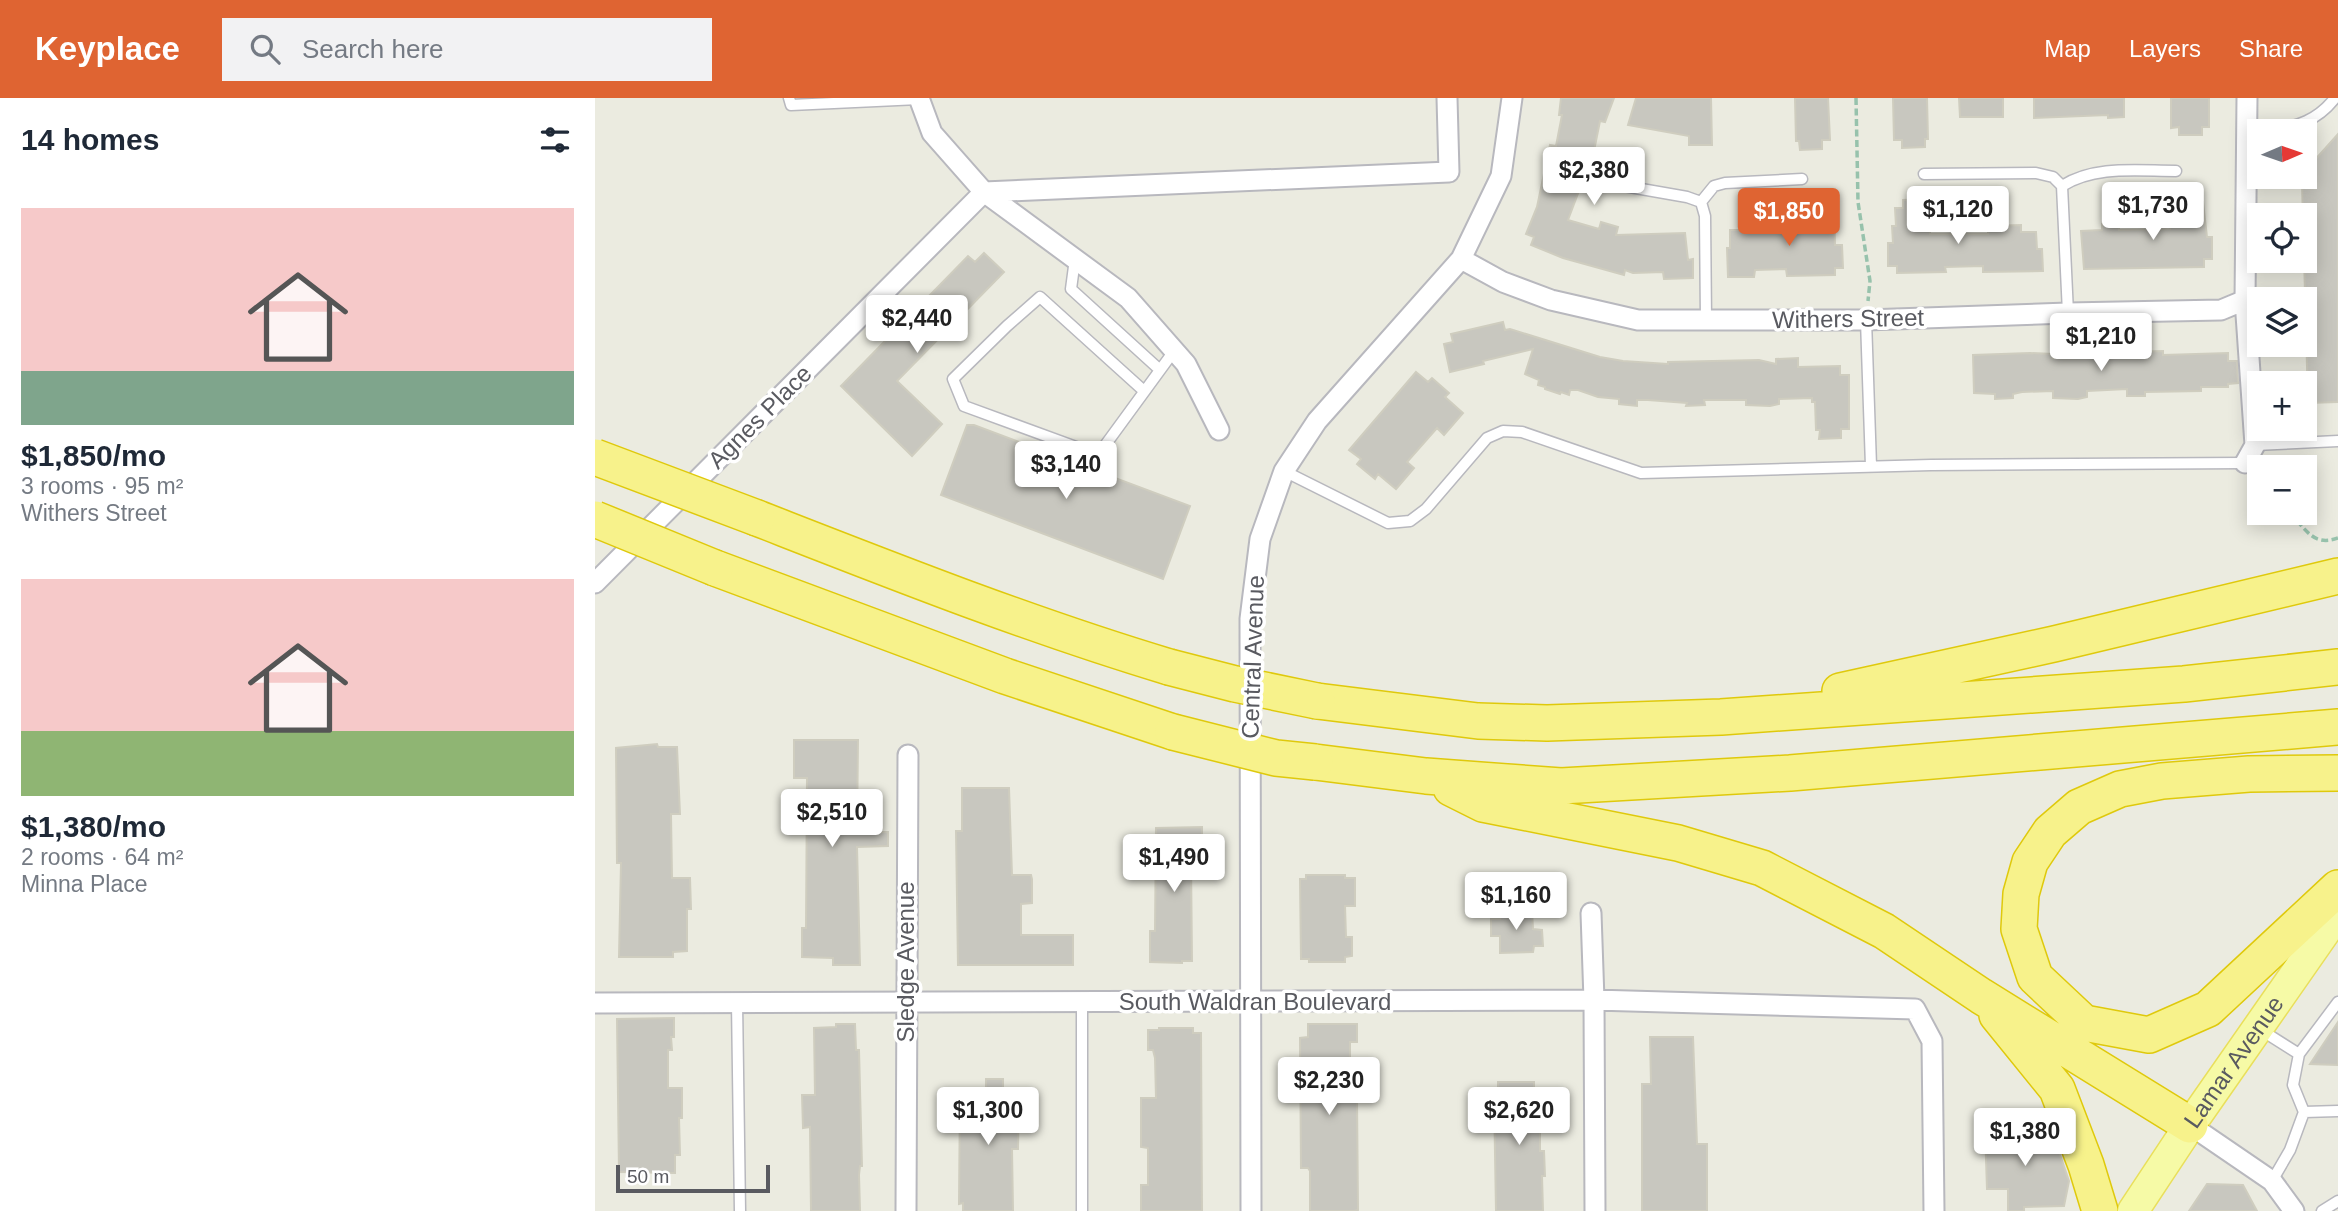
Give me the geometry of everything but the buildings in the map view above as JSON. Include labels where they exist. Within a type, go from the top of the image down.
[{"type":"highway","points":[[595,457],[1024,619],[1168,667],[1317,701],[1478,721],[1547,723],[1721,717],[2184,684],[2338,667]]},
{"type":"highway","points":[[595,519],[715,568],[1005,676],[1173,732],[1276,758],[1426,776],[1561,786],[1790,774],[2338,727]]},
{"type":"highway","points":[[1721,717],[2054,645],[2338,576]]},
{"type":"highway","points":[[2337,909],[2208,1009],[2149,1035],[2084,1023],[2035,977],[2019,929],[2021,894],[2031,862],[2050,832],[2079,807],[2120,789],[2162,781],[2249,774],[2338,773]]},
{"type":"highway","points":[[1426,776],[1483,804],[1678,843],[1762,869],[1884,931],[1981,996],[2190,1125]]},
{"type":"highway","points":[[1981,996],[2057,1089],[2100,1211]]},
{"type":"main road","name":"Lamar Avenue","points":[[2133,1211],[2337,909]]},
{"type":"street","points":[[984,192],[1449,172],[1447,98]]},
{"type":"street","name":"Central Avenue","points":[[1251,1211],[1250,618],[1260,539],[1284,471],[1317,421],[1461,259],[1501,176],[1512,98]]},
{"type":"street","points":[[2246,98],[2250,119]]},
{"type":"street","points":[[919,99],[932,133],[984,192],[1128,298],[1186,364],[1219,430]]},
{"type":"street","points":[[2245,463],[2255,445],[2245,300],[2250,189]]},
{"type":"street","name":"Agnes Place","points":[[595,583],[984,192]]},
{"type":"street","name":"Withers Street","points":[[1461,259],[1503,282],[1564,303],[1638,320],[1866,320],[2221,310],[2245,300]]},
{"type":"street","name":"Sledge Avenue","points":[[906,1211],[908,755]]},
{"type":"street","points":[[1591,913],[1595,1211]]},
{"type":"street","name":"South Waldran Boulevard","points":[[595,1003],[1594,1000],[1915,1009],[1932,1041],[1934,1211]]},
{"type":"street","points":[[2190,1125],[2272,1181],[2294,1211]]},
{"type":"lane","points":[[789,98],[791,105],[919,99]]},
{"type":"lane","points":[[2312,119],[2325,111],[2335,98]]},
{"type":"lane","points":[[2062,186],[2077,177],[2098,172],[2176,171]]},
{"type":"lane","points":[[1924,174],[2036,173],[2053,177],[2062,186],[2068,313]]},
{"type":"lane","points":[[1701,202],[1714,186],[1725,183],[1802,179]]},
{"type":"lane","points":[[1607,183],[1687,197],[1701,202]]},
{"type":"lane","points":[[1701,202],[1705,216],[1706,320]]},
{"type":"lane","points":[[1075,259],[1071,289],[1160,370]]},
{"type":"lane","points":[[1144,391],[1040,297],[953,379],[964,406],[1098,455],[1174,351]]},
{"type":"lane","points":[[1866,320],[1871,466]]},
{"type":"lane","points":[[1284,471],[1388,523],[1410,521],[1426,509],[1487,438],[1503,431],[1522,432],[1641,473],[1871,466],[2245,463]]},
{"type":"lane","points":[[2255,445],[2338,442]]},
{"type":"lane","points":[[737,1002],[740,1211]]},
{"type":"lane","points":[[1082,1002],[1082,1211]]},
{"type":"lane","points":[[2272,1181],[2290,1150],[2304,1112],[2293,1084],[2299,1054],[2338,1002]]},
{"type":"lane","points":[[2258,1028],[2299,1054]]},
{"type":"lane","points":[[2304,1112],[2338,1111]]},
{"type":"lane","points":[[2322,1211],[2338,1202]]},
{"type":"path","points":[[1856,98],[1857,202],[1870,281],[1866,320]]},
{"type":"path","points":[[2302,525],[2314,538],[2327,542],[2338,538]]}]
